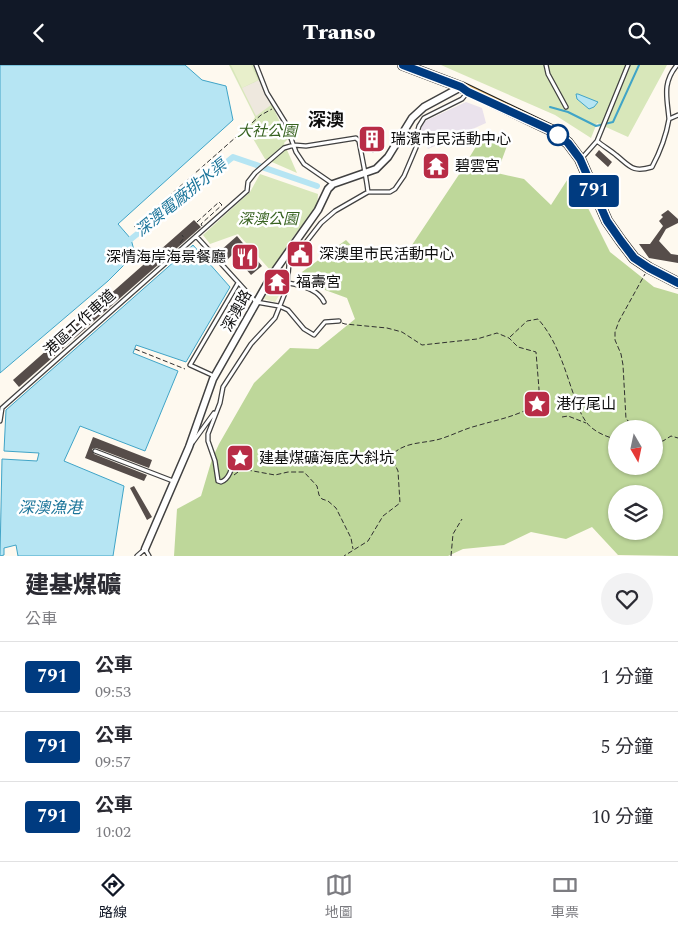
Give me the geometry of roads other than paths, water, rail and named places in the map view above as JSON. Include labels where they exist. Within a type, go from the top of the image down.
[{"type":"main road","points":[[403,65],[464,90],[553,131],[568,143],[580,159],[607,221],[634,258],[678,283]]},
{"type":"street","points":[[333,184],[376,169],[388,157],[402,131],[412,118],[424,107],[464,90]]},
{"type":"street","name":"深澳路","points":[[145,549],[189,447],[214,376],[272,275],[318,210],[328,189],[333,184]]},
{"type":"lane","points":[[256,65],[304,164],[333,184]]},
{"type":"lane","points":[[546,65],[548,74],[566,107]]},
{"type":"lane","points":[[580,159],[596,141],[628,65]]},
{"type":"lane","points":[[596,141],[618,156],[630,168],[642,170],[652,167],[661,150],[669,119],[667,84],[670,74],[677,65]]},
{"type":"lane","points":[[234,458],[230,473],[225,481],[218,481],[208,434],[224,387],[232,373],[251,345],[275,318],[279,306],[285,297],[289,264],[321,223],[335,211],[368,192],[390,192],[395,189],[404,176],[418,143],[416,136],[424,118],[462,99],[464,90]]},
{"type":"lane","points":[[669,119],[678,115]]},
{"type":"lane","points":[[402,131],[416,136]]},
{"type":"lane","points":[[294,145],[306,146],[356,138],[360,141],[368,192]]},
{"type":"lane","name":"港區工作車道","points":[[0,421],[2,408],[247,191],[248,182],[255,173],[284,148],[294,145]]},
{"type":"lane","points":[[196,236],[256,302],[279,306],[288,310],[304,329],[314,335],[325,321],[339,321]]},
{"type":"lane","points":[[214,376],[190,365],[238,283]]},
{"type":"lane","points":[[288,283],[306,287],[321,296],[324,302]]},
{"type":"lane","points":[[189,447],[217,408]]},
{"type":"lane","points":[[95,451],[174,481]]},
{"type":"lane","points":[[145,549],[149,556]]},
{"type":"lane","name":"深澳路","points":[[138,556],[145,549]]},
{"type":"water","points":[[0,65],[185,65],[202,80],[226,86],[233,120],[118,224],[131,239],[135,254],[108,281],[0,373]]},
{"type":"water","points":[[576,94],[598,102],[589,109],[577,99]]},
{"type":"water","name":"深澳漁港","points":[[193,245],[230,287],[186,362],[136,345],[133,353],[178,371],[145,451],[80,426],[64,461],[124,486],[113,556],[18,556],[16,545],[4,548],[4,555],[0,556],[2,459],[37,461],[39,453],[4,451],[6,410]]},
{"type":"waterway","name":"深澳電廠排水渠","points":[[550,107],[568,112],[596,126],[613,122],[639,65]]},
{"type":"waterway","name":"深澳電廠排水渠","points":[[131,239],[233,157],[317,186]]},
{"type":"place","name":"瑞濱市民活動中心","points":[[372,139]]},
{"type":"place","name":"碧雲宮","points":[[436,166]]},
{"type":"place","name":"深澳里市民活動中心","points":[[300,254]]},
{"type":"place","name":"深情海岸海景餐廳","points":[[245,257]]},
{"type":"place","name":"福壽宮","points":[[277,282]]},
{"type":"place","name":"港仔尾山","points":[[537,404]]},
{"type":"place","name":"建基煤礦海底大斜坑","points":[[240,458]]},
{"type":"district","name":"深澳","points":[[326,120]]},
{"type":"park label","name":"大社公園","points":[[267,131]]},
{"type":"park label","name":"深澳公園","points":[[268,219]]}]
